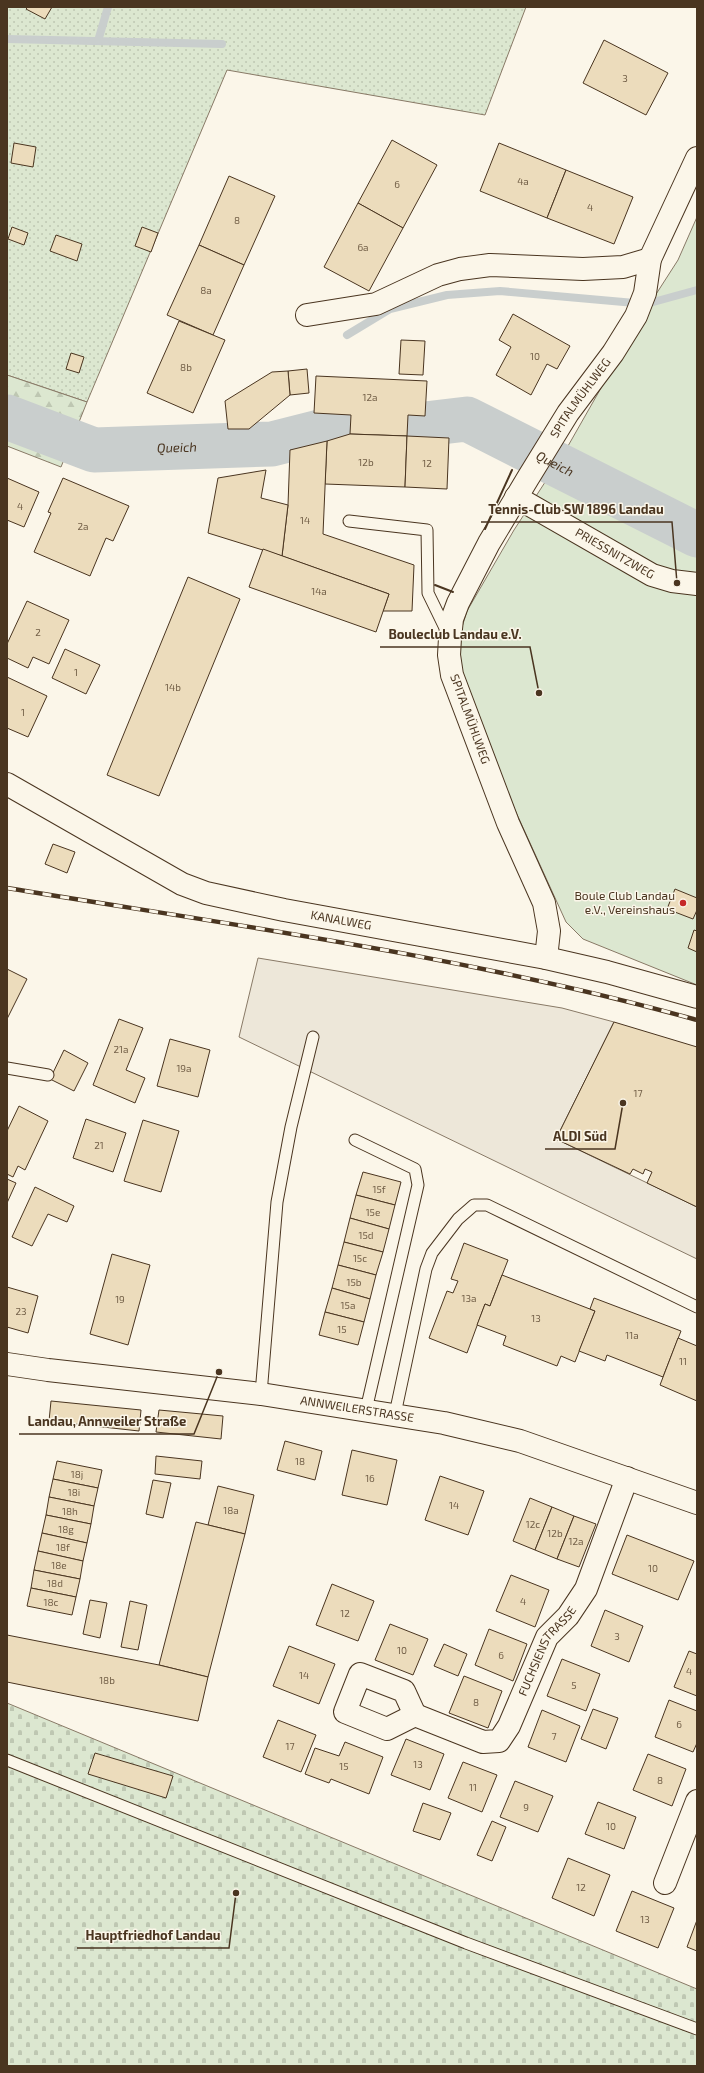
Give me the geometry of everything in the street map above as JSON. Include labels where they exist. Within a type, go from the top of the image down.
[{"type":"street","name":"SPITALMÜHLWEG","points":[[546,958],[550,931],[544,903],[508,824],[452,675],[449,655],[452,619],[458,603],[489,543],[516,497],[568,413],[626,334],[641,306],[645,293],[650,259],[697,158]]},
{"type":"street","points":[[307,315],[376,304],[438,275],[460,269],[490,265],[583,269],[623,267],[650,259]]},
{"type":"street","name":"PRIESSNITZWEG","points":[[516,497],[652,575],[672,581],[697,584]]},
{"type":"street","name":"KANALWEG","points":[[7,784],[182,884],[206,892],[284,910],[546,958],[607,972],[697,997]]},
{"type":"street","name":"ANNWEILERSTRASSE","points":[[7,1364],[261,1394],[395,1414],[488,1432],[520,1441],[697,1503]]},
{"type":"street","name":"FUCHSIENSTRASSE","points":[[415,1715],[483,1742],[499,1741],[509,1726],[547,1637],[568,1616],[586,1589],[627,1478]]},
{"type":"street","points":[[664,1883],[697,1801]]},
{"type":"lane","points":[[349,520],[427,530],[428,593],[450,638]]},
{"type":"lane","points":[[261,1394],[277,1202],[291,1127],[313,1037]]},
{"type":"lane","points":[[7,1068],[48,1075]]},
{"type":"lane","points":[[355,1140],[415,1169],[418,1185],[366,1410]]},
{"type":"lane","points":[[395,1414],[426,1269],[440,1242],[458,1219],[474,1205],[487,1205],[697,1307]]},
{"type":"lane","points":[[7,1760],[466,1943],[697,2029]]},
{"type":"green space","points":[[7,7],[526,7],[485,115],[227,70],[87,402],[7,375]]},
{"type":"green space","points":[[697,217],[697,985],[583,939],[566,922],[479,731],[453,656],[467,611],[514,530],[564,453],[642,316],[678,260]]},
{"type":"green space","points":[[7,375],[87,402],[61,467],[7,446]]},
{"type":"green space","points":[[7,1703],[697,1989],[697,2066],[7,2066]]},
{"type":"shaded area","points":[[258,958],[562,1008],[614,1022],[556,1139],[697,1207],[697,1259],[239,1037]]},
{"type":"building","points":[[28,7],[52,7],[45,19],[26,9]]},
{"type":"building","points":[[604,40],[668,73],[646,115],[583,83]]},
{"type":"building","points":[[392,140],[437,165],[403,228],[358,203]]},
{"type":"building","points":[[14,143],[36,147],[33,167],[11,163]]},
{"type":"building","points":[[499,143],[566,170],[547,218],[480,191]]},
{"type":"building","points":[[566,170],[633,197],[614,244],[547,218]]},
{"type":"building","points":[[229,176],[275,196],[244,265],[199,245]]},
{"type":"building","points":[[358,203],[403,228],[369,291],[324,267]]},
{"type":"building","points":[[12,227],[28,233],[24,245],[8,239]]},
{"type":"building","points":[[142,227],[158,233],[151,252],[135,246]]},
{"type":"building","points":[[56,235],[82,244],[77,261],[50,251]]},
{"type":"building","points":[[199,245],[244,265],[213,335],[167,315]]},
{"type":"building","points":[[513,314],[570,346],[557,369],[547,364],[531,395],[496,375],[511,347],[499,340]]},
{"type":"building","points":[[179,321],[225,340],[193,413],[147,393]]},
{"type":"building","points":[[401,340],[425,341],[423,375],[399,374]]},
{"type":"building","points":[[71,353],[84,357],[79,373],[66,369]]},
{"type":"building","points":[[307,369],[309,393],[290,395],[288,371]]},
{"type":"building","points":[[288,371],[290,395],[249,429],[228,429],[225,401],[272,372]]},
{"type":"building","points":[[316,376],[427,381],[425,416],[408,415],[407,436],[350,434],[351,415],[314,413]]},
{"type":"building","points":[[350,434],[407,436],[405,487],[325,484],[327,441]]},
{"type":"building","points":[[407,436],[449,438],[447,489],[405,487]]},
{"type":"building","points":[[327,441],[323,534],[414,565],[412,611],[383,611],[389,594],[282,556],[288,505],[290,450]]},
{"type":"building","points":[[266,470],[261,498],[288,505],[282,556],[208,533],[218,478]]},
{"type":"building","points":[[7,478],[39,492],[24,527],[7,520]]},
{"type":"building","points":[[63,478],[129,506],[113,541],[106,538],[90,576],[34,552],[51,513],[48,512]]},
{"type":"building","points":[[263,549],[389,594],[376,632],[249,587]]},
{"type":"building","points":[[188,577],[240,599],[159,796],[107,775]]},
{"type":"building","points":[[27,601],[69,620],[49,664],[33,657],[28,668],[7,658],[7,644]]},
{"type":"building","points":[[65,649],[100,665],[86,694],[52,678]]},
{"type":"building","points":[[7,677],[47,696],[28,737],[7,728]]},
{"type":"building","points":[[53,844],[75,852],[67,873],[45,864]]},
{"type":"building","name":"Boule Club Landau e.V., Vereinshaus","points":[[675,889],[697,898],[697,910],[693,919],[667,909]]},
{"type":"building","points":[[694,930],[697,931],[697,952],[688,948]]},
{"type":"building","points":[[7,969],[27,979],[7,1019]]},
{"type":"building","points":[[119,1019],[143,1028],[126,1070],[145,1078],[135,1103],[93,1085]]},
{"type":"building","points":[[614,1022],[697,1047],[697,1207],[647,1183],[652,1172],[645,1169],[643,1174],[633,1169],[630,1174],[556,1139]]},
{"type":"building","points":[[170,1039],[210,1050],[198,1097],[157,1086]]},
{"type":"building","points":[[64,1050],[88,1063],[74,1091],[50,1079]]},
{"type":"building","points":[[19,1106],[48,1121],[25,1170],[18,1166],[13,1177],[7,1174],[7,1131]]},
{"type":"building","points":[[86,1119],[126,1133],[113,1172],[73,1158]]},
{"type":"building","points":[[143,1120],[179,1131],[161,1192],[124,1181]]},
{"type":"building","points":[[363,1172],[401,1182],[395,1205],[356,1195]]},
{"type":"building","points":[[7,1179],[16,1183],[7,1203]]},
{"type":"building","points":[[35,1187],[74,1206],[67,1222],[48,1214],[32,1246],[12,1237]]},
{"type":"building","points":[[356,1195],[395,1205],[389,1229],[350,1218]]},
{"type":"building","points":[[350,1218],[389,1229],[383,1252],[344,1242]]},
{"type":"building","points":[[344,1242],[383,1252],[376,1275],[338,1265]]},
{"type":"building","points":[[464,1243],[508,1260],[490,1306],[485,1304],[467,1353],[429,1338],[447,1291],[453,1293],[458,1281],[451,1279]]},
{"type":"building","points":[[112,1254],[150,1265],[128,1345],[90,1334]]},
{"type":"building","points":[[338,1265],[376,1275],[370,1299],[332,1288]]},
{"type":"building","points":[[502,1275],[595,1311],[575,1362],[561,1356],[557,1366],[503,1345],[506,1336],[477,1325],[485,1304],[490,1306]]},
{"type":"building","points":[[7,1287],[38,1296],[28,1333],[7,1327]]},
{"type":"building","points":[[332,1288],[370,1299],[364,1322],[325,1312]]},
{"type":"building","points":[[594,1298],[681,1331],[663,1377],[607,1355],[605,1361],[579,1351],[595,1311],[590,1309]]},
{"type":"building","points":[[325,1312],[364,1322],[358,1345],[319,1335]]},
{"type":"building","points":[[678,1338],[697,1346],[697,1401],[660,1385]]},
{"type":"building","points":[[51,1401],[141,1410],[139,1431],[49,1421]]},
{"type":"building","points":[[159,1410],[223,1416],[221,1439],[156,1432]]},
{"type":"building","points":[[285,1441],[322,1451],[315,1480],[277,1470]]},
{"type":"building","points":[[352,1450],[397,1460],[387,1505],[342,1495]]},
{"type":"building","points":[[156,1456],[202,1461],[200,1479],[155,1474]]},
{"type":"building","points":[[57,1461],[102,1470],[98,1488],[53,1479]]},
{"type":"building","points":[[440,1476],[484,1491],[468,1535],[425,1520]]},
{"type":"building","points":[[53,1479],[98,1488],[94,1506],[49,1497]]},
{"type":"building","points":[[153,1480],[171,1483],[163,1518],[146,1514]]},
{"type":"building","points":[[218,1486],[254,1495],[245,1534],[208,1525]]},
{"type":"building","points":[[49,1497],[94,1506],[91,1524],[46,1515]]},
{"type":"building","points":[[530,1498],[552,1507],[535,1550],[513,1541]]},
{"type":"building","points":[[552,1507],[574,1516],[557,1559],[535,1550]]},
{"type":"building","points":[[46,1515],[91,1524],[87,1543],[42,1533]]},
{"type":"building","points":[[574,1516],[596,1524],[579,1567],[557,1559]]},
{"type":"building","points":[[196,1522],[245,1534],[208,1677],[159,1665]]},
{"type":"building","points":[[42,1533],[87,1543],[83,1561],[38,1551]]},
{"type":"building","points":[[627,1535],[694,1561],[678,1600],[612,1574]]},
{"type":"building","points":[[38,1551],[83,1561],[80,1579],[34,1570]]},
{"type":"building","points":[[34,1570],[80,1579],[76,1597],[31,1588]]},
{"type":"building","points":[[511,1575],[549,1590],[535,1627],[496,1611]]},
{"type":"building","points":[[332,1584],[374,1601],[358,1641],[316,1625]]},
{"type":"building","points":[[31,1588],[76,1597],[72,1615],[27,1606]]},
{"type":"building","points":[[90,1600],[107,1603],[100,1638],[83,1634]]},
{"type":"building","points":[[130,1601],[147,1605],[138,1650],[121,1647]]},
{"type":"building","points":[[605,1610],[643,1626],[629,1662],[591,1646]]},
{"type":"building","points":[[390,1624],[428,1639],[413,1675],[375,1660]]},
{"type":"building","points":[[489,1629],[527,1644],[513,1681],[475,1665]]},
{"type":"building","points":[[7,1635],[159,1665],[208,1677],[198,1721],[7,1682]]},
{"type":"building","points":[[444,1644],[467,1654],[458,1676],[434,1666]]},
{"type":"building","points":[[289,1646],[335,1664],[319,1704],[273,1686]]},
{"type":"building","points":[[689,1651],[697,1654],[697,1696],[674,1687]]},
{"type":"building","points":[[562,1659],[600,1674],[586,1711],[547,1696]]},
{"type":"building","points":[[464,1676],[502,1691],[488,1728],[449,1713]]},
{"type":"building","points":[[669,1700],[697,1711],[697,1743],[693,1752],[655,1737]]},
{"type":"building","points":[[593,1709],[618,1718],[606,1749],[581,1739]]},
{"type":"building","points":[[542,1710],[580,1726],[566,1762],[528,1747]]},
{"type":"building","points":[[278,1720],[316,1735],[301,1772],[263,1757]]},
{"type":"building","points":[[406,1739],[444,1754],[430,1790],[391,1775]]},
{"type":"building","points":[[345,1742],[383,1757],[369,1794],[331,1779],[329,1783],[305,1774],[315,1748],[339,1756]]},
{"type":"building","points":[[95,1753],[173,1776],[166,1798],[88,1774]]},
{"type":"building","points":[[648,1754],[686,1769],[672,1806],[633,1790]]},
{"type":"building","points":[[463,1762],[497,1775],[482,1812],[448,1798]]},
{"type":"building","points":[[515,1781],[553,1796],[538,1832],[500,1817]]},
{"type":"building","points":[[598,1802],[636,1817],[624,1849],[585,1834]]},
{"type":"building","points":[[423,1803],[451,1813],[440,1840],[413,1831]]},
{"type":"building","points":[[492,1821],[506,1827],[492,1861],[477,1855]]},
{"type":"building","points":[[568,1858],[610,1875],[594,1916],[552,1898]]},
{"type":"building","points":[[632,1891],[674,1908],[658,1948],[616,1931]]},
{"type":"building","points":[[697,1920],[697,1951],[687,1947]]},
{"type":"waterway","points":[[98,41],[108,7]]},
{"type":"waterway","points":[[7,39],[222,44]]},
{"type":"waterway","points":[[347,335],[390,309],[447,295],[500,291],[646,304],[697,290]]},
{"type":"waterway","name":"Queich","points":[[7,417],[94,450],[272,444],[351,424]]},
{"type":"waterway","name":"Queich","points":[[408,426],[467,419],[697,535]]},
{"type":"railway","points":[[7,888],[268,930],[441,961],[527,978],[697,1020]]},
{"type":"wall","points":[[485,529],[512,470]]},
{"type":"wall","points":[[435,585],[453,592]]},
{"type":"place","name":"Tennis-Club SW 1896 Landau","points":[[677,583]]},
{"type":"place","name":"Bouleclub Landau e.V.","points":[[539,693]]},
{"type":"place","name":"Boule Club Landau e.V., Vereinshaus","points":[[683,903]]},
{"type":"place","name":"ALDI Süd","points":[[623,1103]]},
{"type":"place","name":"Landau, Annweiler Straße","points":[[219,1372]]},
{"type":"place","name":"Hauptfriedhof Landau","points":[[236,1893]]}]
